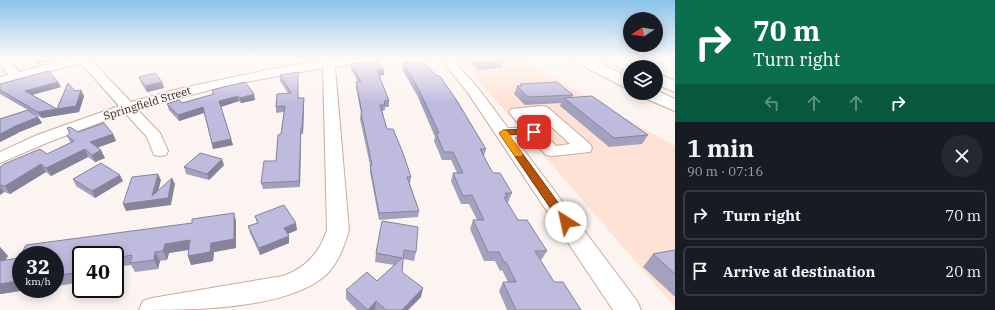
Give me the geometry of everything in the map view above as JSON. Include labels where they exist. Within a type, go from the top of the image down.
[{"type":"highway","points":[[609,73],[623,80]]},
{"type":"highway","points":[[663,81],[675,87]]},
{"type":"highway","points":[[663,100],[675,106]]},
{"type":"street","points":[[13,73],[16,77]]},
{"type":"street","points":[[0,81],[29,73]]},
{"type":"street","points":[[97,73],[154,136],[160,150]]},
{"type":"street","name":"Springfield Street","points":[[0,158],[64,130],[129,108],[247,76],[263,73]]},
{"type":"street","points":[[152,310],[274,288],[292,283],[310,274],[323,262],[333,248],[338,230],[330,73]]},
{"type":"street","points":[[459,73],[473,90],[628,310]]},
{"type":"street","points":[[503,133],[534,132]]},
{"type":"shaded area","points":[[473,73],[546,73],[675,146],[675,307]]},
{"type":"building","points":[[40,73],[51,73],[58,82],[25,91],[57,109],[38,112],[0,90],[0,84]]},
{"type":"building","points":[[155,73],[162,82],[145,86],[139,77]]},
{"type":"building","points":[[298,73],[298,98],[304,98],[299,181],[261,183],[264,161],[276,161],[278,135],[281,134],[285,106],[276,107],[277,94],[291,93],[280,75]]},
{"type":"building","points":[[356,73],[378,73],[389,101],[384,101],[385,105],[380,105],[387,129],[393,129],[403,153],[411,177],[407,177],[419,211],[379,213],[370,165],[372,165],[356,82],[361,82]]},
{"type":"building","points":[[410,73],[434,73],[437,76],[440,76],[486,149],[480,149],[491,170],[494,173],[500,173],[512,193],[505,193],[507,197],[504,197],[518,220],[527,220],[547,251],[535,251],[554,282],[563,282],[581,310],[516,310],[503,282],[516,282],[499,252],[488,252],[473,220],[484,220],[472,195],[463,196],[453,173],[463,173],[453,152],[444,152],[436,133],[439,133]]},
{"type":"building","points":[[245,82],[254,94],[219,101],[231,139],[212,143],[203,107],[178,115],[167,104],[179,100],[182,103],[214,94],[212,90]]},
{"type":"building","points":[[557,82],[573,95],[528,97],[517,86],[522,86],[520,84]]},
{"type":"building","points":[[68,83],[75,91],[81,90],[76,106],[57,109]]},
{"type":"building","points":[[592,96],[648,135],[614,138],[564,98]]},
{"type":"building","points":[[28,110],[38,117],[0,134],[0,119]]},
{"type":"building","points":[[104,123],[113,134],[90,142],[101,150],[92,155],[85,149],[46,168],[41,164],[5,186],[0,185],[0,167],[4,164],[40,149],[47,154],[74,141],[67,136],[70,133],[67,128],[70,127],[78,132]]},
{"type":"building","points":[[200,153],[222,159],[207,174],[184,167]]},
{"type":"building","points":[[101,163],[120,175],[92,191],[73,179]]},
{"type":"building","points":[[158,174],[152,196],[172,178],[168,198],[123,204],[132,177]]},
{"type":"building","points":[[284,205],[296,223],[284,228],[289,236],[259,248],[248,226],[258,223],[255,216]]},
{"type":"building","points":[[234,213],[234,239],[211,243],[210,252],[188,256],[190,240],[165,244],[163,251],[155,252],[154,260],[130,263],[132,255],[124,256],[124,246],[72,246],[72,273],[64,275],[64,246],[25,246],[192,223],[192,219]]},
{"type":"building","points":[[382,221],[418,227],[416,252],[404,250],[402,272],[423,288],[402,310],[386,310],[376,301],[368,310],[346,290],[367,272],[377,281],[402,258],[376,253]]},
{"type":"building","points":[[675,250],[675,274],[653,254]]},
{"type":"building","points":[[12,259],[12,282],[0,284],[0,261]]},
{"type":"slow traffic","points":[[504,133],[518,154]]},
{"type":"route","points":[[534,132],[503,133],[566,222]]}]
